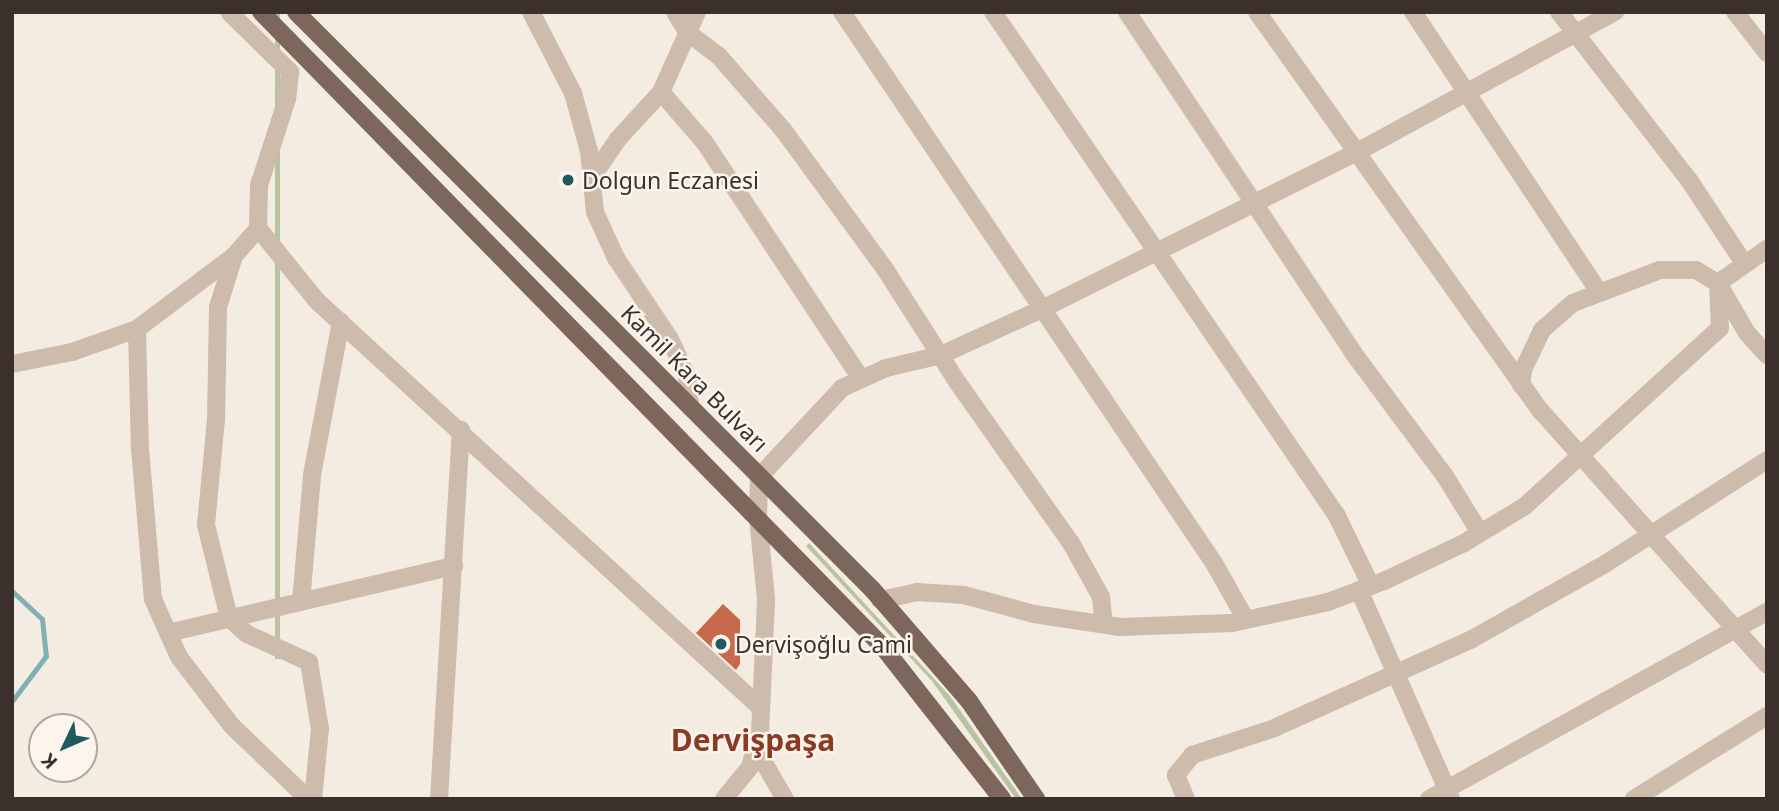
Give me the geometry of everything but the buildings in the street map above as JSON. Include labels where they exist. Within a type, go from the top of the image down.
[{"type":"main road","points":[[261,12],[908,674],[1002,799]]},
{"type":"main road","name":"Kamil Kara Bulvarı","points":[[296,12],[880,600],[969,701],[1036,799]]},
{"type":"street","points":[[12,364],[72,352],[137,329],[234,256],[258,228],[259,185],[287,99],[290,72],[229,12]]},
{"type":"street","points":[[531,12],[573,93],[592,177],[595,212],[615,258],[670,340],[687,376],[690,407]]},
{"type":"street","points":[[675,12],[687,32],[718,55],[783,131],[886,269],[941,355],[1071,543],[1101,597],[1104,624]]},
{"type":"street","points":[[592,177],[618,139],[661,92],[696,12]]},
{"type":"street","points":[[842,12],[1214,564],[1247,620]]},
{"type":"street","points":[[993,12],[1337,516],[1394,673],[1449,795]]},
{"type":"street","points":[[1127,12],[1480,533]]},
{"type":"street","points":[[1257,12],[1521,385],[1767,665]]},
{"type":"street","points":[[1413,12],[1468,89],[1599,292]]},
{"type":"street","points":[[1559,12],[1689,180],[1744,263]]},
{"type":"street","points":[[724,799],[750,767],[756,749],[761,708],[766,598],[758,518],[759,477],[842,388],[861,379],[941,355],[1042,309],[1155,250],[1357,152],[1468,89],[1615,12]]},
{"type":"street","points":[[1735,12],[1767,53]]},
{"type":"street","points":[[661,92],[705,143],[861,379]]},
{"type":"street","points":[[258,228],[317,301],[461,430],[761,708]]},
{"type":"street","points":[[1718,283],[1767,249]]},
{"type":"street","points":[[234,256],[218,307],[216,419],[206,525],[229,618],[247,634],[309,662],[320,729],[310,799]]},
{"type":"street","points":[[1521,385],[1523,369],[1542,330],[1573,303],[1660,270],[1696,270],[1718,283],[1747,333],[1767,355]]},
{"type":"street","points":[[880,600],[917,592],[964,595],[1034,614],[1104,624],[1247,620],[1365,588],[1480,533],[1525,506],[1720,328],[1718,283]]},
{"type":"street","points":[[301,602],[312,475],[341,322]]},
{"type":"street","points":[[137,329],[140,448],[153,599],[179,657],[232,726],[310,799]]},
{"type":"street","points":[[439,799],[461,430]]},
{"type":"street","points":[[1186,799],[1177,775],[1192,755],[1272,729],[1472,639],[1652,534],[1767,460]]},
{"type":"street","points":[[168,633],[454,566]]},
{"type":"street","points":[[1430,799],[1449,795],[1767,612]]},
{"type":"street","points":[[1634,799],[1767,716]]},
{"type":"street","points":[[756,749],[785,799]]},
{"type":"green space","points":[[275,12],[280,12],[280,659],[275,659]]},
{"type":"green space","points":[[809,543],[950,696],[1022,799],[1016,799],[932,681],[806,546]]},
{"type":"waterway","points":[[12,591],[42,619],[46,656],[12,701]]},
{"type":"place","name":"Dolgun Eczanesi","points":[[568,180]]},
{"type":"place","name":"Dervişoğlu Cami","points":[[721,644]]},
{"type":"district","name":"Dervişpaşa","points":[[753,740]]}]
